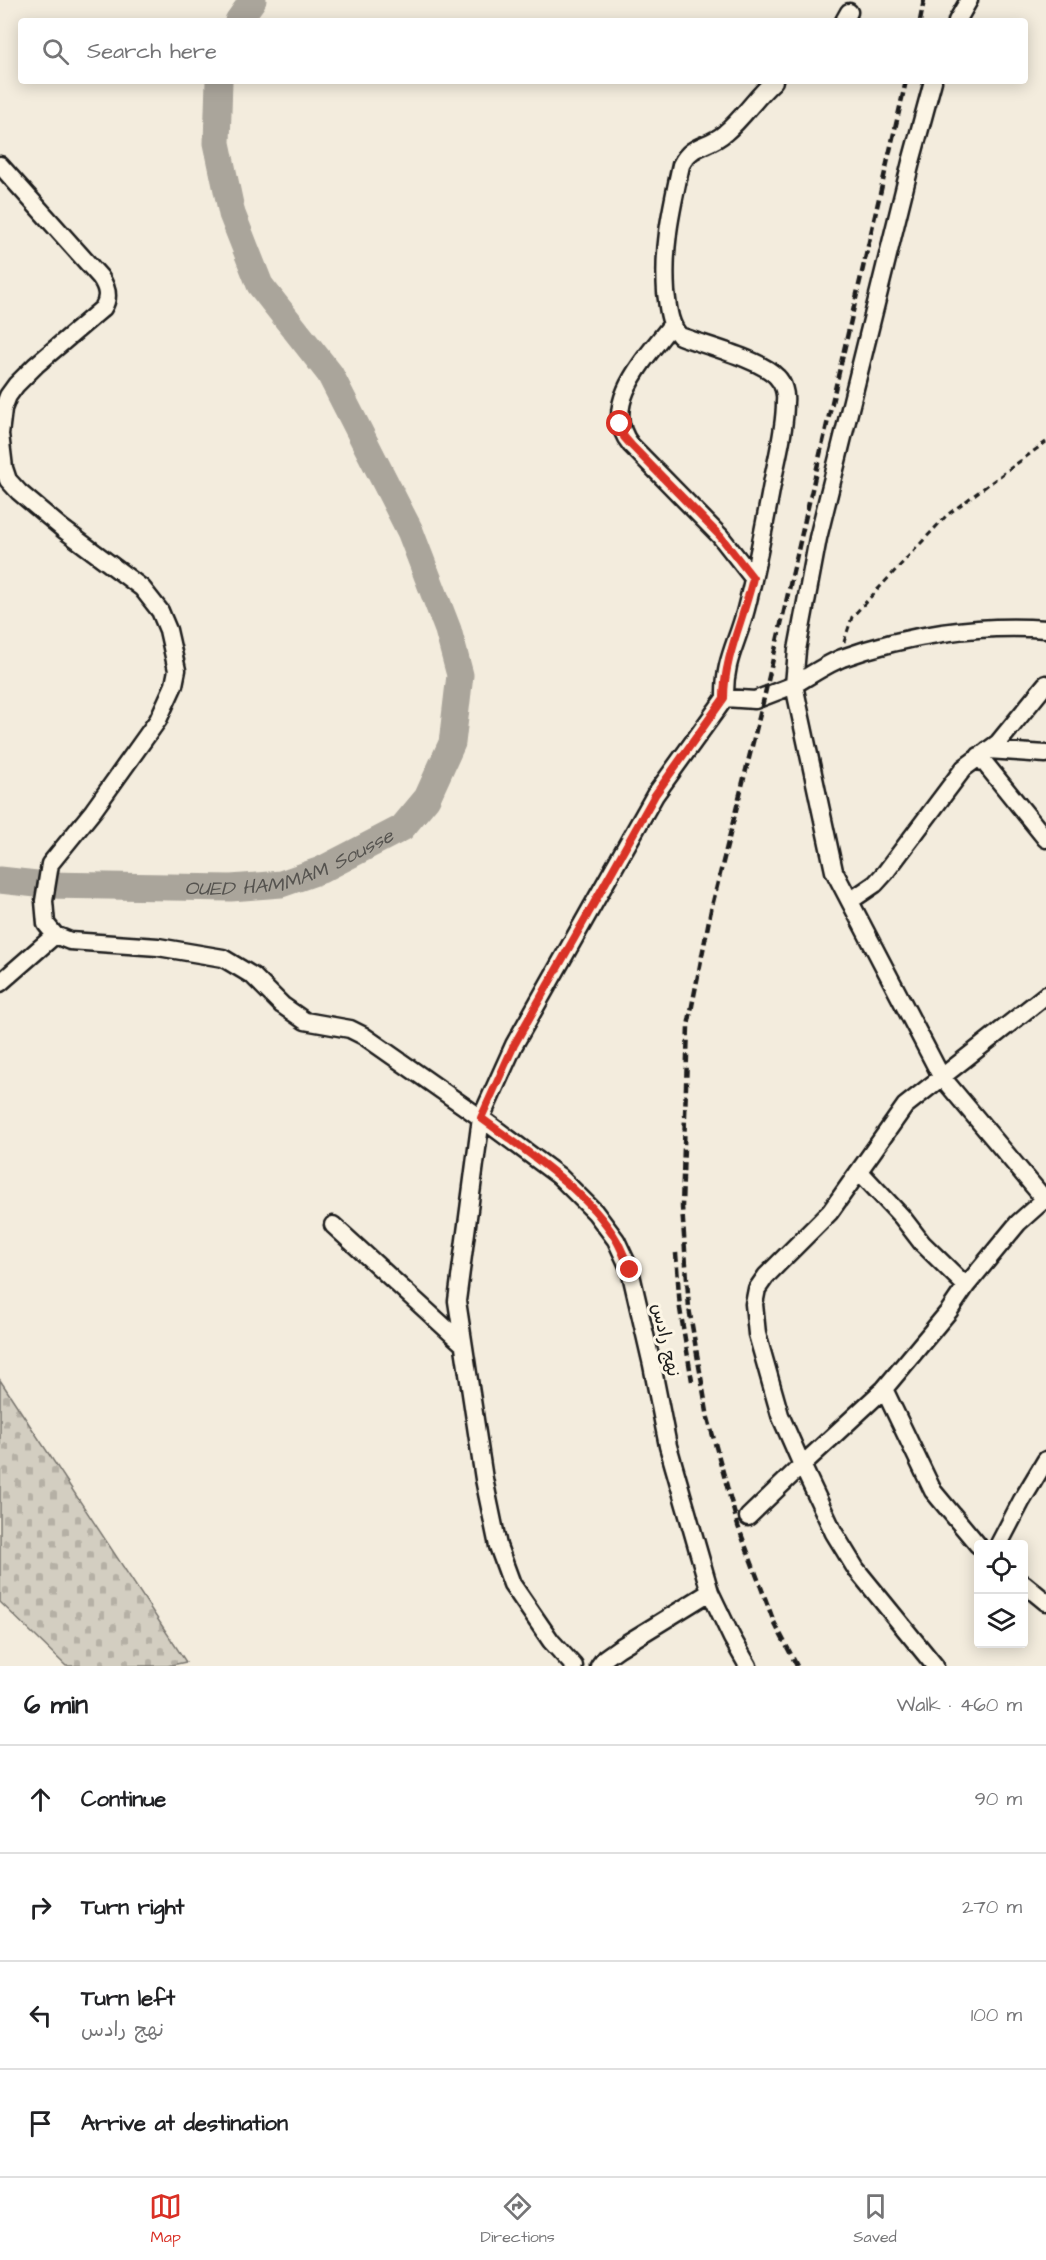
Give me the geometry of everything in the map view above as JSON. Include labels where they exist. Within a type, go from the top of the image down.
[{"type":"street","points":[[959,18],[969,0]]},
{"type":"street","points":[[574,1666],[551,1641],[512,1584],[498,1546],[462,1343],[457,1300],[481,1118],[514,1045],[655,795],[724,698],[724,681],[729,654],[745,612],[753,578],[782,434],[786,400],[783,387],[777,377],[768,370],[748,360],[680,336],[672,324],[667,301],[665,238],[681,165],[686,156],[694,148],[713,141],[727,132],[771,84]]},
{"type":"street","points":[[748,1517],[884,1389],[950,1311],[966,1286],[1018,1223],[1045,1199],[941,1076],[834,871],[794,685],[797,650],[818,538],[910,162],[932,84]]},
{"type":"street","points":[[0,165],[100,277],[106,288],[107,299],[103,308],[36,365],[8,396],[3,409],[0,434],[1,453],[6,474],[19,492],[63,529],[142,588],[160,611],[168,630],[177,669],[168,702],[158,720],[93,811],[50,864],[44,902],[46,924],[55,935],[0,983]]},
{"type":"street","points":[[672,324],[624,394],[619,409],[621,428],[631,445],[720,536],[753,578]]},
{"type":"street","points":[[724,698],[755,700],[794,685],[840,659],[895,642],[949,632],[997,628],[1046,629]]},
{"type":"street","points":[[850,902],[885,873],[964,768],[998,743],[1046,684]]},
{"type":"street","points":[[984,753],[1046,754]]},
{"type":"street","points":[[984,753],[1046,839]]},
{"type":"street","name":"نهج رادس","points":[[55,935],[70,941],[158,947],[223,958],[253,976],[282,1005],[306,1022],[357,1032],[481,1118],[559,1176],[595,1212],[616,1240],[630,1270],[668,1446],[710,1592],[748,1666]]},
{"type":"street","points":[[935,1666],[856,1569],[834,1533],[780,1415],[757,1334],[754,1304],[757,1289],[766,1276],[830,1212],[905,1106],[1046,994]]},
{"type":"street","points":[[860,1172],[902,1217],[922,1243],[966,1286]]},
{"type":"street","points":[[333,1225],[462,1343]]},
{"type":"street","points":[[884,1389],[933,1491],[974,1540]]},
{"type":"street","points":[[1002,1540],[1046,1460]]},
{"type":"street","points":[[1028,1588],[1046,1602]]},
{"type":"street","points":[[599,1666],[605,1658],[620,1648],[710,1592]]},
{"type":"path","points":[[840,659],[852,617],[935,527],[961,504],[1046,442]]},
{"type":"green space","points":[[0,1380],[186,1662],[167,1666],[66,1666],[0,1602]]},
{"type":"waterway","name":"OUED HAMMAM Sousse","points":[[240,18],[253,0]]},
{"type":"waterway","name":"OUED HAMMAM Sousse","points":[[0,880],[46,885],[231,888],[281,884],[321,870],[402,828],[427,798],[452,743],[460,675],[448,630],[410,531],[330,374],[260,285],[232,214],[217,143],[219,84]]},
{"type":"railway","points":[[921,18],[924,0]]},
{"type":"railway","points":[[797,1666],[774,1622],[738,1526],[708,1418],[689,1308],[682,1207],[688,1026],[711,910],[764,698],[905,84]]},
{"type":"railway","points":[[676,1253],[680,1309],[692,1381]]},
{"type":"route","points":[[620,424],[624,437],[720,536],[753,578],[745,612],[729,654],[724,681],[724,698],[655,795],[514,1045],[481,1118],[559,1176],[595,1212],[616,1240],[630,1270]]}]
